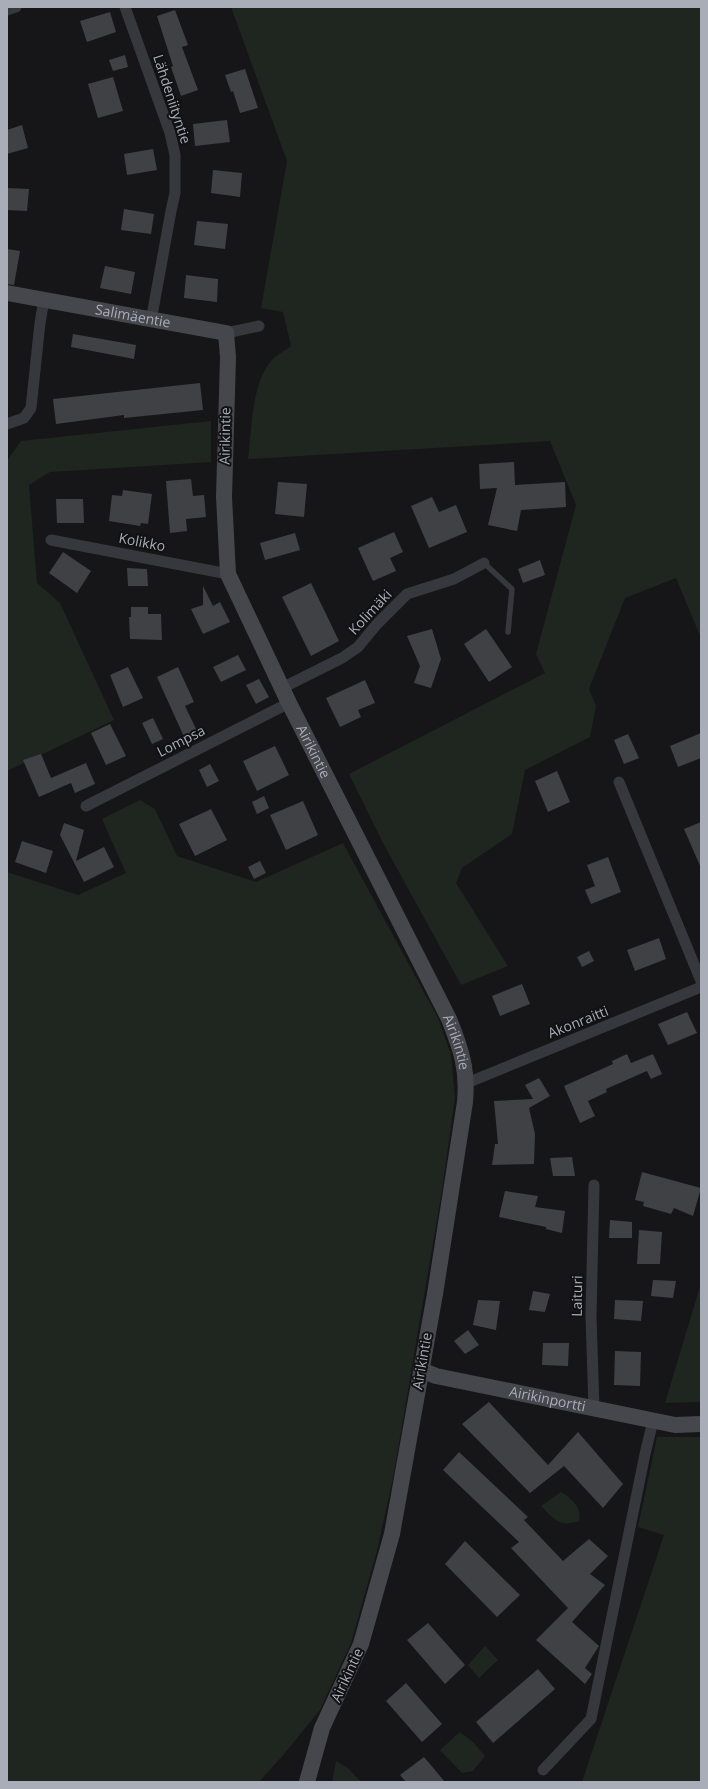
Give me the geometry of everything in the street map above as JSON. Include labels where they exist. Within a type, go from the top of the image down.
[{"type":"street","points":[[7,10],[16,7]]},
{"type":"street","name":"Lähdeniityntie","points":[[125,7],[170,133],[175,155],[175,192],[151,320]]},
{"type":"street","name":"Salimäentie","points":[[7,293],[226,333],[260,326]]},
{"type":"street","points":[[7,424],[24,418],[31,408],[40,323],[44,300]]},
{"type":"street","name":"Airikintie","points":[[226,333],[228,358],[224,497],[228,574],[289,703],[450,1019],[462,1051],[467,1083],[437,1279],[392,1534],[361,1644],[322,1728],[307,1782]]},
{"type":"street","name":"Kolikko","points":[[51,540],[228,574]]},
{"type":"street","name":"Kolimäki","points":[[282,688],[342,658],[358,647],[377,624],[407,594],[454,578],[484,563]]},
{"type":"street","name":"Lompsa","points":[[86,806],[289,703]]},
{"type":"street","points":[[620,782],[701,981]]},
{"type":"street","name":"Akonraitti","points":[[467,1083],[701,987]]},
{"type":"street","name":"Laituri","points":[[594,1185],[591,1316],[594,1409]]},
{"type":"street","name":"Airikinportti","points":[[421,1370],[436,1376],[653,1421],[675,1425],[701,1424]]},
{"type":"street","points":[[543,1770],[590,1719],[644,1454],[653,1421]]},
{"type":"lane","points":[[484,563],[512,589],[508,632]]},
{"type":"shaded area","points":[[231,7],[701,7],[701,638],[676,578],[625,598],[589,689],[596,706],[590,737],[525,770],[512,834],[462,868],[456,883],[508,966],[461,985],[382,841],[349,774],[545,673],[536,654],[576,505],[550,441],[248,459],[256,395],[264,371],[275,357],[291,346],[283,312],[261,308],[287,161]]},
{"type":"shaded area","points":[[211,421],[211,462],[50,472],[29,485],[37,583],[60,603],[114,720],[7,771],[7,461],[21,441]]},
{"type":"shaded area","points":[[140,800],[155,809],[177,856],[256,882],[343,843],[438,1018],[451,1055],[455,1098],[442,1190],[394,1473],[377,1551],[351,1643],[320,1710],[259,1782],[7,1782],[7,872],[78,895],[126,873],[102,819]]},
{"type":"shaded area","points":[[701,1283],[701,1402],[665,1403]]},
{"type":"shaded area","points":[[657,1437],[701,1437],[701,1782],[582,1782],[664,1535],[638,1527]]},
{"type":"shaded area","points":[[561,1492],[578,1508],[580,1516],[579,1521],[562,1523],[541,1506]]},
{"type":"shaded area","points":[[485,1646],[498,1660],[479,1678],[468,1665]]},
{"type":"shaded area","points":[[460,1732],[473,1742],[485,1756],[473,1771],[462,1773],[440,1750]]},
{"type":"shaded area","points":[[336,1761],[349,1769],[361,1782],[332,1782]]},
{"type":"building","points":[[175,10],[188,45],[182,47],[198,90],[181,96],[171,67],[173,66],[157,16]]},
{"type":"building","points":[[110,12],[116,32],[87,42],[80,21]]},
{"type":"building","points":[[125,55],[128,67],[113,71],[109,60]]},
{"type":"building","points":[[245,69],[258,108],[240,113],[233,91],[231,92],[225,75]]},
{"type":"building","points":[[113,77],[123,111],[98,118],[88,84]]},
{"type":"building","points":[[227,120],[230,142],[195,146],[193,124]]},
{"type":"building","points":[[22,125],[28,148],[7,154],[7,130]]},
{"type":"building","points":[[153,149],[157,170],[127,175],[124,154]]},
{"type":"building","points":[[213,170],[242,173],[240,197],[211,193]]},
{"type":"building","points":[[7,188],[29,189],[27,211],[7,210]]},
{"type":"building","points":[[124,209],[154,214],[151,234],[121,230]]},
{"type":"building","points":[[197,221],[228,224],[225,249],[194,245]]},
{"type":"building","points":[[7,249],[20,251],[14,285],[7,284]]},
{"type":"building","points":[[105,266],[135,272],[131,294],[100,288]]},
{"type":"building","points":[[186,275],[218,279],[217,302],[184,298]]},
{"type":"building","points":[[73,334],[136,345],[134,359],[71,347]]},
{"type":"building","points":[[200,383],[203,410],[124,418],[124,415],[56,424],[53,399]]},
{"type":"building","points":[[514,462],[515,485],[565,482],[566,507],[521,510],[517,531],[488,525],[497,488],[480,489],[479,464]]},
{"type":"building","points":[[191,479],[193,496],[204,495],[206,517],[186,519],[187,531],[170,533],[166,481]]},
{"type":"building","points":[[278,482],[307,484],[304,517],[275,514]]},
{"type":"building","points":[[123,490],[152,494],[148,524],[141,523],[140,526],[109,521],[112,495],[122,496]]},
{"type":"building","points":[[432,497],[439,512],[456,505],[467,532],[429,548],[411,506]]},
{"type":"building","points":[[56,499],[83,499],[84,523],[57,523]]},
{"type":"building","points":[[394,532],[403,552],[390,558],[396,571],[373,581],[358,548]]},
{"type":"building","points":[[295,533],[300,550],[265,560],[260,543]]},
{"type":"building","points":[[63,552],[91,571],[77,593],[49,573]]},
{"type":"building","points":[[540,560],[545,575],[523,583],[518,569]]},
{"type":"building","points":[[127,568],[147,569],[148,586],[128,586]]},
{"type":"building","points":[[311,583],[339,641],[311,656],[282,597]]},
{"type":"building","points":[[203,586],[213,606],[220,602],[230,622],[203,634],[191,609],[203,605]]},
{"type":"building","points":[[131,607],[148,607],[148,614],[161,614],[162,640],[130,639],[129,617],[131,617]]},
{"type":"building","points":[[432,629],[441,659],[431,688],[414,683],[420,666],[407,636]]},
{"type":"building","points":[[486,629],[512,667],[489,682],[464,644]]},
{"type":"building","points":[[238,655],[246,670],[221,682],[213,667]]},
{"type":"building","points":[[128,667],[143,698],[123,707],[110,675]]},
{"type":"building","points":[[178,667],[194,702],[185,706],[198,733],[185,739],[157,677]]},
{"type":"building","points":[[259,679],[269,697],[256,704],[246,685]]},
{"type":"building","points":[[365,680],[375,703],[358,710],[361,717],[340,727],[326,698]]},
{"type":"building","points":[[153,718],[163,739],[152,744],[142,723]]},
{"type":"building","points":[[110,724],[126,756],[106,765],[91,733]]},
{"type":"building","points":[[701,733],[701,758],[678,767],[670,746]]},
{"type":"building","points":[[628,734],[639,758],[624,764],[614,740]]},
{"type":"building","points":[[275,746],[289,775],[257,791],[243,761]]},
{"type":"building","points":[[41,754],[51,778],[86,763],[95,784],[75,793],[71,783],[39,797],[23,760]]},
{"type":"building","points":[[210,764],[219,781],[207,787],[199,770]]},
{"type":"building","points":[[557,771],[570,802],[548,812],[535,781]]},
{"type":"building","points":[[264,796],[269,808],[257,814],[252,802]]},
{"type":"building","points":[[303,801],[318,835],[286,850],[270,815]]},
{"type":"building","points":[[211,809],[227,840],[195,856],[179,824]]},
{"type":"building","points":[[701,822],[701,868],[684,829]]},
{"type":"building","points":[[64,823],[84,830],[76,861],[104,847],[114,867],[84,882],[60,835]]},
{"type":"building","points":[[22,841],[53,851],[46,873],[15,862]]},
{"type":"building","points":[[608,857],[621,892],[591,904],[585,890],[595,886],[587,865]]},
{"type":"building","points":[[260,861],[266,873],[254,879],[248,867]]},
{"type":"building","points":[[659,938],[666,959],[635,971],[627,950]]},
{"type":"building","points":[[589,951],[594,961],[582,967],[577,957]]},
{"type":"building","points":[[522,984],[530,1004],[500,1016],[492,996]]},
{"type":"building","points":[[687,1012],[697,1033],[668,1045],[658,1024]]},
{"type":"building","points":[[627,1054],[631,1063],[653,1054],[662,1074],[651,1079],[647,1071],[606,1089],[607,1092],[588,1101],[595,1116],[580,1123],[564,1086],[613,1064],[612,1061]]},
{"type":"building","points":[[539,1078],[550,1096],[529,1108],[535,1134],[534,1164],[492,1165],[495,1144],[498,1144],[494,1101],[533,1099],[525,1085]]},
{"type":"building","points":[[572,1157],[575,1176],[553,1176],[550,1158]]},
{"type":"building","points":[[642,1172],[701,1188],[693,1216],[674,1208],[671,1214],[643,1206],[644,1202],[635,1200]]},
{"type":"building","points":[[505,1191],[538,1196],[535,1207],[565,1211],[562,1233],[546,1229],[546,1227],[499,1217]]},
{"type":"building","points":[[610,1220],[632,1222],[632,1238],[609,1238]]},
{"type":"building","points":[[639,1230],[662,1232],[660,1264],[637,1264]]},
{"type":"building","points":[[653,1280],[676,1281],[673,1298],[651,1296]]},
{"type":"building","points":[[533,1291],[550,1294],[545,1312],[529,1310]]},
{"type":"building","points":[[478,1300],[500,1301],[496,1330],[473,1325]]},
{"type":"building","points":[[615,1300],[643,1301],[641,1321],[614,1319]]},
{"type":"building","points":[[468,1330],[479,1345],[465,1354],[454,1341]]},
{"type":"building","points":[[543,1343],[569,1343],[568,1366],[542,1365]]},
{"type":"building","points":[[615,1351],[641,1352],[640,1386],[614,1385]]},
{"type":"building","points":[[489,1402],[548,1465],[578,1432],[623,1484],[603,1508],[564,1466],[530,1493],[462,1424]]},
{"type":"building","points":[[459,1452],[528,1517],[524,1520],[563,1561],[589,1539],[608,1556],[590,1574],[605,1585],[572,1622],[599,1646],[585,1668],[592,1674],[585,1684],[536,1640],[568,1608],[511,1548],[519,1542],[443,1470]]},
{"type":"building","points":[[465,1541],[520,1595],[497,1617],[445,1564]]},
{"type":"building","points":[[428,1623],[465,1665],[445,1684],[407,1640]]},
{"type":"building","points":[[538,1669],[555,1689],[493,1743],[476,1722]]},
{"type":"building","points":[[406,1683],[442,1724],[422,1742],[386,1701]]},
{"type":"building","points":[[424,1757],[445,1782],[406,1782],[400,1775]]}]
